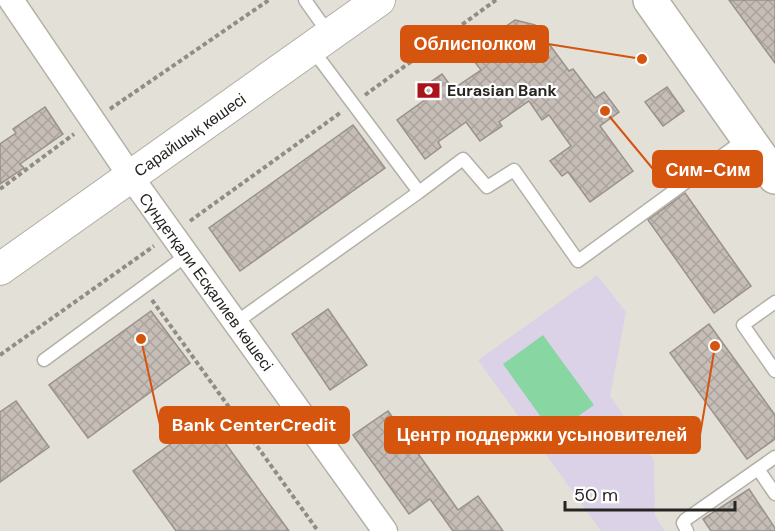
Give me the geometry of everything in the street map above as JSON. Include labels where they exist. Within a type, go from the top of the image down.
[{"type":"main road","points":[[650,0],[775,177]]},
{"type":"street","name":"Сүндетқали Есқалиев көшесі","points":[[11,0],[131,177],[385,531]]},
{"type":"street","name":"Сарайшық көшесі","points":[[0,269],[379,0]]},
{"type":"lane","points":[[305,0],[320,42],[353,104],[419,192]]},
{"type":"lane","points":[[235,322],[464,159],[487,187],[514,170],[578,261],[747,137]]},
{"type":"lane","points":[[44,360],[187,255]]},
{"type":"lane","points":[[775,302],[743,325],[775,371]]},
{"type":"lane","points":[[687,531],[683,523],[685,520],[775,457]]},
{"type":"lane","points":[[758,469],[775,494]]},
{"type":"path","points":[[0,189],[93,121],[269,0]]},
{"type":"path","points":[[0,355],[496,0]]},
{"type":"path","points":[[143,287],[318,531]]},
{"type":"shaded area","points":[[597,275],[626,312],[610,396],[654,460],[655,516],[665,531],[601,531],[478,360]]},
{"type":"green space","points":[[543,335],[594,405],[553,434],[503,364]]},
{"type":"building","points":[[729,0],[775,0],[775,63]]},
{"type":"building","points":[[515,20],[535,25],[569,71],[573,69],[595,98],[604,92],[619,112],[600,126],[633,171],[590,202],[568,172],[562,176],[550,161],[571,146],[549,115],[542,120],[529,101],[499,122],[502,126],[480,141],[466,122],[438,142],[441,147],[425,159],[397,120],[426,99],[419,90],[442,74],[453,89],[481,70],[468,53]]},
{"type":"building","points":[[667,87],[684,111],[663,126],[645,102]]},
{"type":"building","points":[[45,107],[63,134],[20,164],[24,168],[0,184],[0,144],[16,133],[13,129]]},
{"type":"building","points":[[353,125],[385,168],[240,271],[209,228]]},
{"type":"building","points":[[685,193],[751,286],[714,313],[648,220]]},
{"type":"building","points":[[328,309],[367,365],[330,390],[292,334]]},
{"type":"building","points":[[151,311],[190,363],[88,438],[49,385]]},
{"type":"building","points":[[709,324],[775,415],[775,439],[747,459],[670,353]]},
{"type":"building","points":[[16,401],[49,447],[0,482],[0,412]]},
{"type":"building","points":[[388,411],[458,510],[478,496],[503,531],[453,531],[430,499],[409,514],[353,435]]},
{"type":"building","points":[[207,418],[289,531],[176,531],[133,471]]},
{"type":"building","points":[[749,489],[775,531],[711,531],[703,519]]},
{"type":"place","name":"Облисполком","points":[[642,59]]},
{"type":"place","name":"Eurasian Bank","points":[[429,90]]},
{"type":"place","name":"Сим-Сим","points":[[605,111]]},
{"type":"place","name":"Bank CenterCredit","points":[[141,339]]},
{"type":"place","name":"Центр поддержки усыновителей","points":[[715,346]]}]
